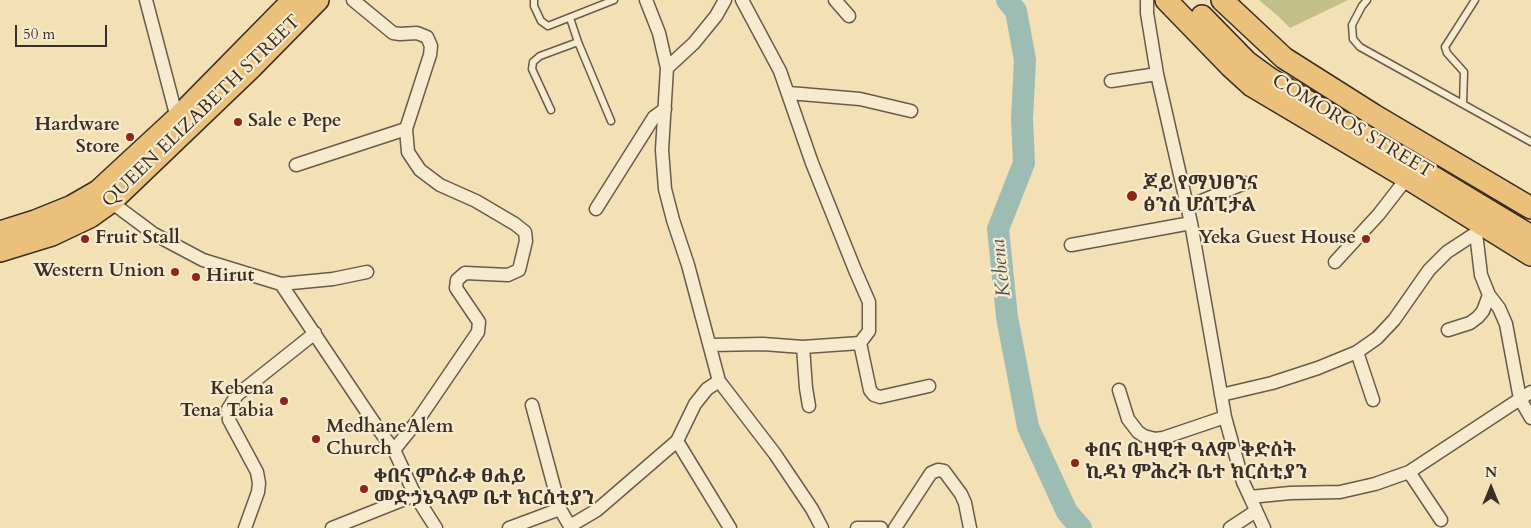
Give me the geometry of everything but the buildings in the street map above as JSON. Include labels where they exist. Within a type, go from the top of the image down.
[{"type":"main road","name":"QUEEN ELIZABETH STREET","points":[[0,232],[105,196],[251,68],[318,0]]},
{"type":"main road","points":[[1166,0],[1252,86],[1407,178],[1479,229],[1531,255]]},
{"type":"main road","name":"COMOROS STREET","points":[[1186,0],[1247,62],[1269,78],[1531,236]]},
{"type":"main road","name":"COMOROS STREET","points":[[1222,0],[1284,58],[1374,115],[1528,204]]},
{"type":"main road","name":"QUEEN ELIZABETH STREET","points":[[0,251],[52,235],[90,217],[105,196],[287,2]]},
{"type":"street","points":[[146,0],[177,118]]},
{"type":"street","points":[[353,0],[393,33],[417,33],[427,37],[431,46],[430,55],[406,129],[408,152],[420,170],[440,185],[476,201],[515,224],[525,232],[526,240],[519,270],[508,275],[466,273],[457,280],[456,288],[479,322],[478,332],[418,420],[394,450]]},
{"type":"street","points":[[646,0],[659,33],[667,68],[662,150],[665,189],[688,265],[719,381],[775,454],[812,509],[822,528]]},
{"type":"street","points":[[667,68],[694,43],[716,16],[724,0]]},
{"type":"street","points":[[742,0],[780,71],[812,163],[854,270],[869,302],[869,331],[860,344],[870,390],[874,395],[880,397],[929,386]]},
{"type":"street","points":[[836,0],[849,16]]},
{"type":"street","points":[[1147,0],[1147,13],[1157,74],[1191,223],[1225,417],[1243,482],[1264,528]]},
{"type":"street","points":[[1111,82],[1157,74]]},
{"type":"street","points":[[789,93],[860,99],[911,110]]},
{"type":"street","points":[[596,209],[654,117],[665,108]]},
{"type":"street","points":[[296,165],[406,129]]},
{"type":"street","points":[[1334,262],[1379,214],[1407,178]]},
{"type":"street","points":[[1187,207],[1246,183]]},
{"type":"street","points":[[105,196],[154,234],[203,260],[281,284],[333,279],[367,272]]},
{"type":"street","points":[[1071,246],[1191,223]]},
{"type":"street","points":[[1479,229],[1481,275],[1490,296],[1499,308],[1506,324],[1531,418]]},
{"type":"street","points":[[1221,395],[1272,383],[1318,368],[1357,352],[1377,338],[1394,320],[1429,270],[1447,252],[1479,229]]},
{"type":"street","points":[[281,284],[394,450],[415,495],[436,528]]},
{"type":"street","points":[[1448,330],[1478,317],[1490,296]]},
{"type":"street","points":[[245,528],[258,492],[259,483],[257,472],[229,420],[228,409],[237,395],[315,333]]},
{"type":"street","points":[[710,345],[763,344],[803,347],[860,344]]},
{"type":"street","points":[[803,347],[809,406]]},
{"type":"street","points":[[1357,352],[1373,400]]},
{"type":"street","points":[[532,405],[560,509],[570,527],[597,510],[677,441],[695,404],[707,389],[719,381]]},
{"type":"street","points":[[1119,390],[1128,418],[1138,432],[1155,439],[1225,417]]},
{"type":"street","points":[[1250,497],[1290,493],[1340,492],[1375,484],[1409,472],[1526,396]]},
{"type":"street","points":[[677,441],[730,528]]},
{"type":"street","points":[[895,528],[931,473],[938,470],[944,471],[961,494],[965,503],[970,528]]},
{"type":"street","points":[[1409,472],[1440,520]]},
{"type":"street","points":[[332,528],[415,495]]},
{"type":"street","points":[[509,528],[560,509]]},
{"type":"street","points":[[1230,528],[1256,511]]},
{"type":"street","points":[[857,528],[881,528]]},
{"type":"lane","points":[[534,0],[534,6],[541,20],[548,26],[570,18],[596,3],[614,0]]},
{"type":"lane","points":[[1367,0],[1352,25],[1353,39],[1360,47],[1531,142]]},
{"type":"lane","points":[[1462,104],[1464,72],[1447,53],[1445,47],[1475,0]]},
{"type":"lane","points":[[570,18],[610,121]]},
{"type":"lane","points":[[551,110],[532,69],[533,62],[540,56],[578,42]]},
{"type":"shaded area","points":[[1259,0],[1348,0],[1290,28]]},
{"type":"waterway","name":"Kebena","points":[[1007,0],[1016,11],[1025,60],[1022,119],[1024,163],[998,229],[1007,317],[1028,427],[1067,512],[1081,528]]},
{"type":"place","name":"Sale e Pepe","points":[[238,122]]},
{"type":"place","name":"Hardware Store","points":[[130,137]]},
{"type":"place","name":"ጆይ የማህፀንና ፅንስ ሆስፒታል","points":[[1132,196]]},
{"type":"place","name":"Fruit Stall","points":[[85,239]]},
{"type":"place","name":"Yeka Guest House","points":[[1366,239]]},
{"type":"place","name":"Western Union","points":[[175,272]]},
{"type":"place","name":"Hirut","points":[[196,277]]},
{"type":"place","name":"Kebena Tena Tabia","points":[[284,401]]},
{"type":"place","name":"MedhaneAlem Church","points":[[316,439]]},
{"type":"place","name":"ቀበና ቤዛዊተ ዓለም ቅድስት ኪዳነ ምሕረት ቤተ ክርስቲያን","points":[[1075,463]]},
{"type":"place","name":"ቀበና ምስራቀ ፀሐይ መድኃኔዓለም ቤተ ክርስቲያን","points":[[364,489]]}]
